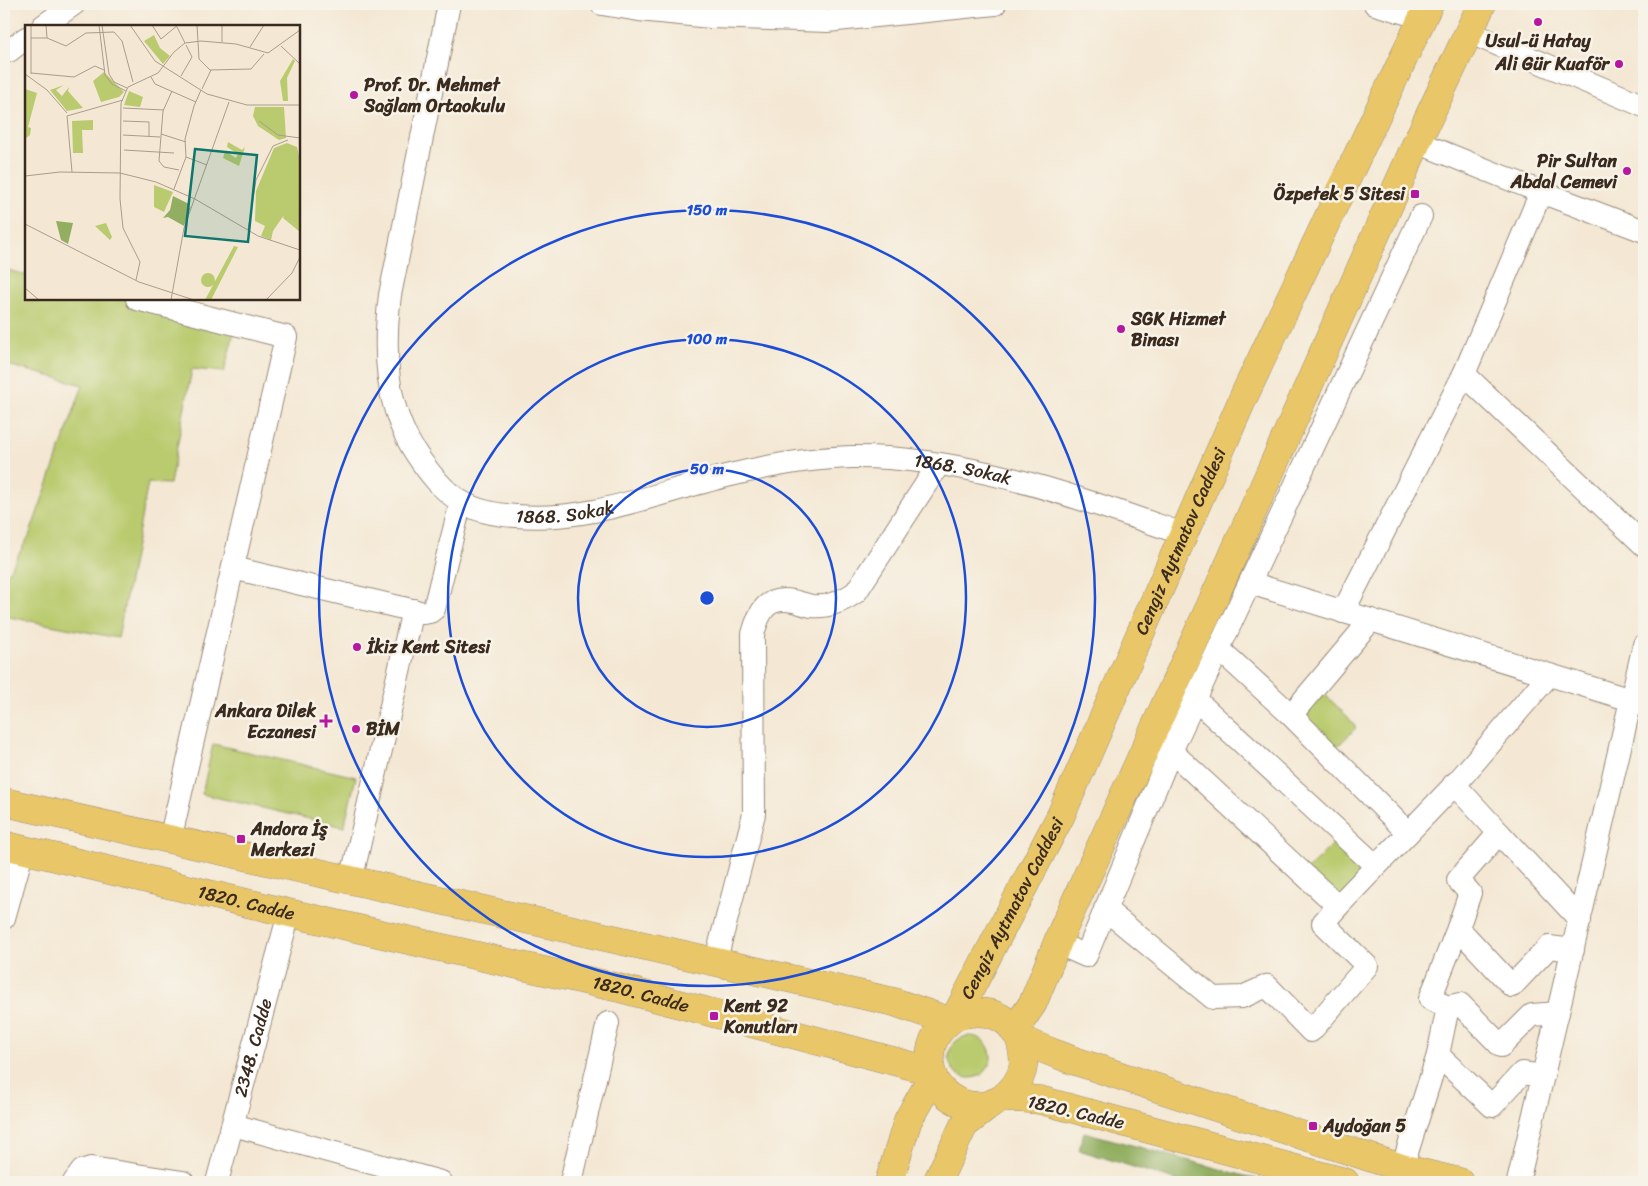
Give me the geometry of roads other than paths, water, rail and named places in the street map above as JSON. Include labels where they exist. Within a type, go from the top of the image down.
[{"type":"main road","points":[[1017,1034],[1033,1003],[1057,943],[1223,578],[1417,142],[1482,4]]},
{"type":"main road","name":"Cengiz Aytmatov Caddesi","points":[[889,1182],[908,1120],[932,1074],[930,1055],[934,1039],[943,1025],[953,1018],[1061,815],[1244,396],[1425,11]]},
{"type":"main road","points":[[4,802],[894,1002],[953,1018],[970,1011],[985,1012],[999,1017],[1011,1025],[1017,1034],[1023,1050],[1024,1064],[1020,1078],[1013,1089],[964,1125],[937,1182]]},
{"type":"main road","name":"1820. Cadde","points":[[14,847],[288,913],[620,988],[932,1074],[937,1084],[947,1096],[960,1103],[975,1106],[996,1101],[1040,1100],[1345,1182]]},
{"type":"main road","points":[[1017,1034],[1072,1060],[1402,1168],[1460,1182]]},
{"type":"street","points":[[44,25],[74,4]]},
{"type":"street","name":"1868. Sokak","points":[[449,4],[390,295],[386,344],[392,400],[400,423],[413,450],[428,472],[444,489],[461,502],[500,515],[526,517],[587,513],[614,508],[726,476],[806,461],[850,457],[885,458],[982,471],[1072,496],[1183,534]]},
{"type":"street","points":[[602,4],[639,10],[701,16],[826,21],[995,4]]},
{"type":"street","points":[[1375,4],[1425,11]]},
{"type":"street","points":[[1468,32],[1644,106]]},
{"type":"street","points":[[4,50],[10,50],[25,39]]},
{"type":"street","points":[[1417,142],[1644,231]]},
{"type":"street","points":[[1343,612],[1464,374],[1541,192]]},
{"type":"street","points":[[1057,943],[1086,956],[1171,751],[1421,216]]},
{"type":"street","points":[[141,300],[286,337],[170,840]]},
{"type":"street","points":[[1464,374],[1644,545]]},
{"type":"street","points":[[715,963],[754,814],[753,634],[757,618],[764,607],[778,600],[812,606],[826,605],[841,602],[856,592],[939,464]]},
{"type":"street","points":[[233,568],[424,613],[430,612],[434,608],[461,502]]},
{"type":"street","points":[[1250,583],[1638,702]]},
{"type":"street","points":[[351,880],[413,610]]},
{"type":"street","points":[[1291,715],[1371,620]]},
{"type":"street","points":[[1518,1182],[1580,920],[1638,702],[1644,645]]},
{"type":"street","points":[[1219,650],[1291,715],[1408,833]]},
{"type":"street","points":[[1105,909],[1213,998],[1242,997],[1267,986],[1311,1030],[1366,966],[1323,923],[1454,784],[1549,675]]},
{"type":"street","points":[[1196,700],[1376,866]]},
{"type":"street","points":[[1171,751],[1338,906]]},
{"type":"street","points":[[1454,784],[1580,920]]},
{"type":"street","points":[[1499,833],[1458,880],[1470,893],[1430,999],[1448,1007],[1460,1004],[1501,1046],[1532,1016],[1558,1013]]},
{"type":"street","points":[[4,918],[14,847]]},
{"type":"street","name":"2348. Cadde","points":[[217,1182],[288,913]]},
{"type":"street","points":[[1458,928],[1512,986],[1549,947],[1573,950]]},
{"type":"street","points":[[1402,1168],[1438,1055],[1448,1007]]},
{"type":"street","points":[[570,1182],[608,1023]]},
{"type":"street","points":[[1438,1055],[1492,1106],[1522,1073],[1543,1076]]},
{"type":"street","points":[[233,1125],[441,1182]]},
{"type":"street","points":[[74,1182],[82,1171],[91,1168],[183,1182]]},
{"type":"place","name":"Usul-ü Hatay","points":[[1538,22]]},
{"type":"place","name":"Ali Gür Kuaför","points":[[1619,64]]},
{"type":"place","name":"Prof. Dr. Mehmet Sağlam Ortaokulu","points":[[354,95]]},
{"type":"place","name":"Pir Sultan Abdal Cemevi","points":[[1627,171]]},
{"type":"place","name":"Özpetek 5 Sitesi","points":[[1415,194]]},
{"type":"place","name":"SGK Hizmet Binası","points":[[1121,329]]},
{"type":"place","name":"İkiz Kent Sitesi","points":[[357,647]]},
{"type":"place","name":"Ankara Dilek Eczanesi","points":[[326,721]]},
{"type":"place","name":"BİM","points":[[356,729]]},
{"type":"place","name":"Andora İş Merkezi","points":[[241,839]]},
{"type":"place","name":"Kent 92 Konutları","points":[[714,1016]]},
{"type":"place","name":"Aydoğan 5","points":[[1313,1126]]}]
